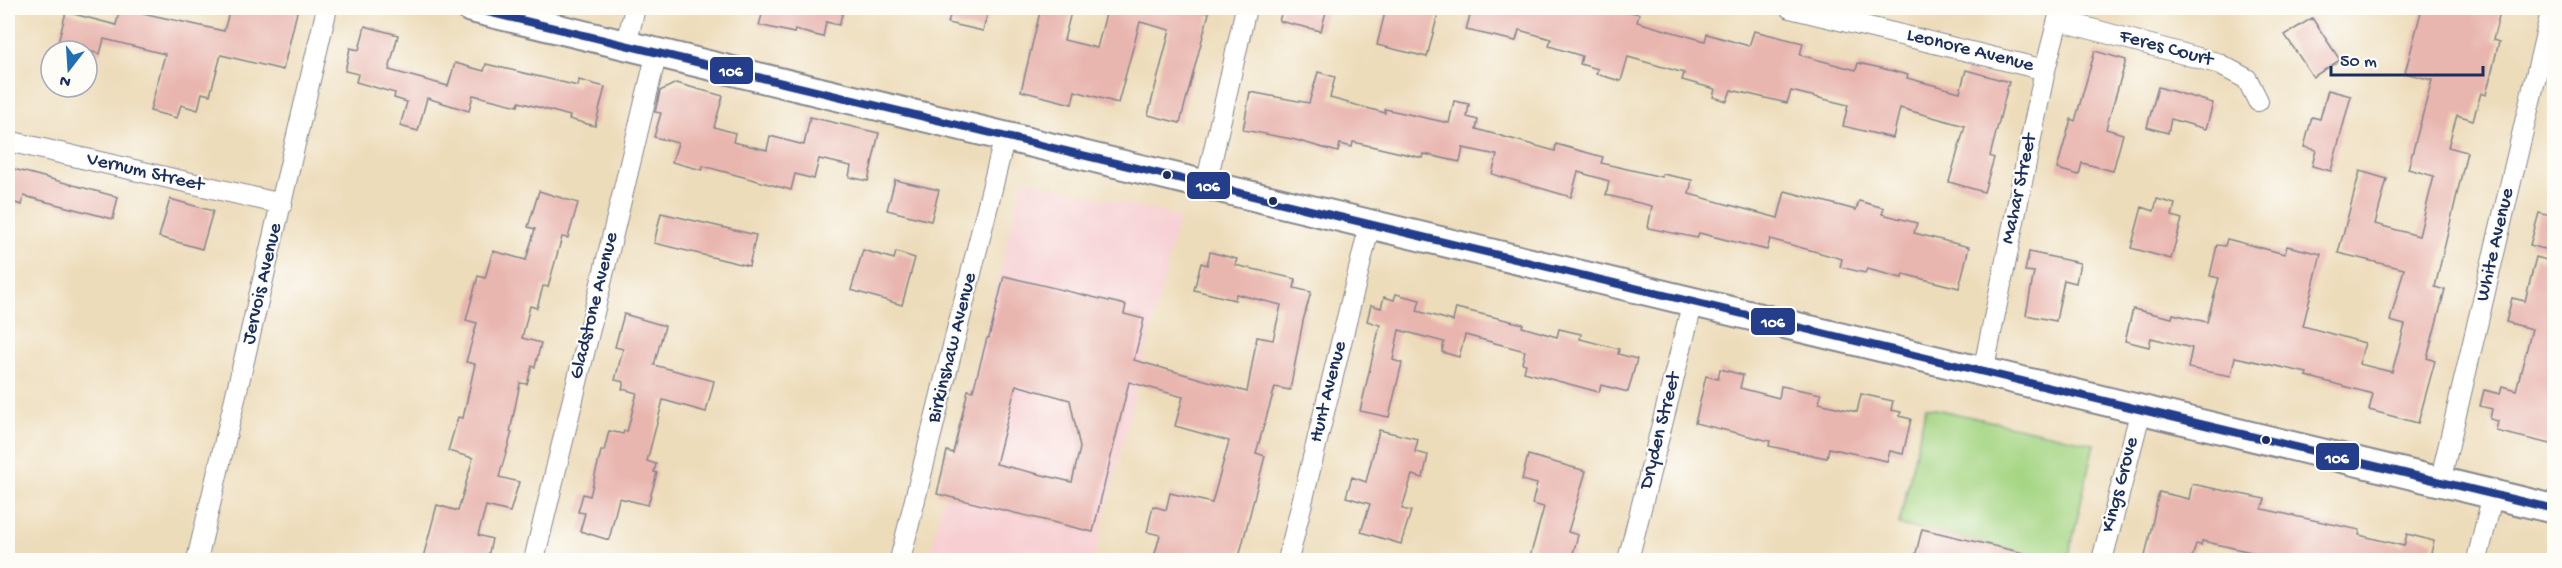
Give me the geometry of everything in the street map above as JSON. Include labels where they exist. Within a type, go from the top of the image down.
[{"type":"main road","points":[[471,8],[2554,509]]},
{"type":"street","name":"Jervois Avenue","points":[[197,561],[327,8]]},
{"type":"street","points":[[626,45],[635,8]]},
{"type":"street","points":[[1206,185],[1246,8]]},
{"type":"street","name":"Leonore Avenue","points":[[1790,8],[2045,70]]},
{"type":"street","name":"White Avenue","points":[[2440,482],[2552,8]]},
{"type":"street","name":"Mahar Street","points":[[1983,372],[2045,70],[2059,14]]},
{"type":"street","name":"Feres Court","points":[[2059,14],[2217,63],[2247,79],[2258,101]]},
{"type":"street","name":"Gladstone Avenue","points":[[534,561],[657,52]]},
{"type":"street","name":"Birkinshaw Avenue","points":[[900,561],[1005,136]]},
{"type":"street","name":"Vernum Street","points":[[8,141],[282,204]]},
{"type":"street","name":"Hunt Avenue","points":[[1288,561],[1370,224]]},
{"type":"street","name":"Dryden Street","points":[[1629,561],[1693,302]]},
{"type":"street","name":"Kings Grove","points":[[2102,561],[2141,410]]},
{"type":"street","points":[[2477,561],[2493,494]]},
{"type":"shaded area","points":[[1023,179],[1179,217],[1094,560],[928,560]]},
{"type":"green space","points":[[1926,407],[2094,444],[2068,560],[2056,560],[1899,525]]},
{"type":"building","points":[[120,8],[224,31],[230,8],[298,8],[283,70],[221,55],[210,95],[202,93],[198,110],[181,105],[177,118],[150,111],[165,54],[104,39],[100,54],[99,39],[59,39],[66,12],[116,25]]},
{"type":"building","points":[[764,8],[844,8],[839,25],[826,22],[823,37],[759,25]]},
{"type":"building","points":[[952,8],[989,8],[983,31],[948,23]]},
{"type":"building","points":[[1041,8],[1072,8],[1064,40],[1097,48],[1106,14],[1105,8],[1189,8],[1209,13],[1180,123],[1148,115],[1170,30],[1140,22],[1118,103],[1075,91],[1072,104],[1021,91]]},
{"type":"building","points":[[1283,8],[1327,8],[1321,31],[1279,21]]},
{"type":"building","points":[[1386,8],[1439,10],[1427,57],[1377,45]]},
{"type":"building","points":[[1472,8],[1605,8],[1623,12],[1624,10],[1639,14],[1637,22],[1705,41],[1707,34],[1749,46],[1754,31],[1803,43],[1800,55],[1856,70],[1858,63],[1881,68],[1908,75],[1907,78],[1960,92],[1966,70],[2009,82],[1990,156],[1994,158],[1984,192],[1949,182],[1965,126],[1900,108],[1893,138],[1843,126],[1848,105],[1791,91],[1787,103],[1731,90],[1727,101],[1713,97],[1715,89],[1682,80],[1684,73],[1628,57],[1621,81],[1596,74],[1598,69],[1580,64],[1582,56],[1549,46],[1551,39],[1519,30],[1516,41],[1466,30]]},
{"type":"building","points":[[2422,8],[2501,8],[2493,40],[2499,42],[2486,95],[2481,93],[2473,120],[2457,115],[2448,147],[2467,152],[2435,287],[2445,290],[2427,358],[2435,361],[2418,423],[2369,410],[2373,394],[2306,376],[2307,373],[2235,357],[2231,376],[2188,368],[2192,348],[2151,338],[2149,347],[2125,341],[2133,309],[2172,318],[2173,314],[2207,322],[2219,278],[2210,276],[2217,245],[2225,246],[2227,239],[2285,254],[2287,246],[2321,254],[2303,326],[2365,343],[2359,364],[2392,372],[2405,325],[2390,321],[2404,269],[2338,253],[2360,171],[2387,179],[2375,224],[2419,236],[2434,176],[2408,169],[2432,80],[2405,73]]},
{"type":"building","points":[[2312,18],[2340,60],[2313,77],[2285,35]]},
{"type":"building","points":[[365,26],[398,35],[389,70],[448,86],[455,63],[484,71],[486,64],[578,86],[579,80],[605,87],[595,126],[569,119],[570,116],[519,102],[518,106],[473,95],[469,111],[427,98],[418,131],[400,126],[407,102],[394,98],[395,93],[356,82],[358,74],[345,71],[350,48],[359,50]]},
{"type":"building","points":[[2095,51],[2126,60],[2106,129],[2123,134],[2113,171],[2082,163],[2079,175],[2057,169],[2071,119],[2075,121]]},
{"type":"building","points":[[1318,72],[1335,77],[1330,98],[1385,113],[1385,109],[1449,123],[1454,101],[1469,104],[1467,117],[1478,120],[1476,129],[1555,151],[1556,144],[1603,157],[1601,163],[1662,177],[1662,174],[1692,180],[1689,194],[1778,218],[1785,191],[1856,210],[1859,201],[1884,208],[1882,214],[1917,223],[1914,233],[1969,247],[1959,288],[1903,274],[1902,278],[1867,269],[1865,273],[1840,267],[1842,259],[1770,239],[1767,250],[1699,233],[1697,238],[1648,228],[1652,206],[1606,195],[1609,181],[1578,172],[1571,197],[1492,174],[1497,155],[1463,148],[1460,162],[1424,154],[1423,158],[1353,142],[1352,147],[1340,144],[1338,152],[1292,139],[1243,130],[1250,92],[1309,103]]},
{"type":"building","points":[[676,83],[723,96],[714,127],[735,133],[733,142],[767,150],[770,136],[804,145],[810,117],[879,133],[868,181],[849,177],[851,166],[819,159],[814,179],[795,174],[791,190],[703,166],[702,170],[672,162],[678,143],[654,137],[661,113],[655,112],[660,91]]},
{"type":"building","points":[[2158,87],[2213,103],[2206,129],[2171,119],[2168,133],[2147,127]]},
{"type":"building","points":[[2328,90],[2351,96],[2331,171],[2312,166],[2316,150],[2304,147],[2312,117],[2320,119]]},
{"type":"building","points":[[10,168],[118,197],[113,219],[24,196],[22,205],[8,201]]},
{"type":"building","points":[[895,180],[939,190],[931,221],[887,210]]},
{"type":"building","points":[[539,191],[578,203],[568,238],[562,237],[548,287],[543,286],[537,308],[530,306],[522,338],[541,343],[535,367],[532,366],[527,384],[520,383],[510,432],[512,432],[499,477],[519,482],[510,512],[486,506],[478,535],[492,539],[487,561],[422,561],[437,505],[458,511],[473,458],[448,451],[458,417],[463,418],[475,364],[466,362],[477,323],[466,320],[478,276],[485,278],[493,251],[526,260],[535,229],[528,227]]},
{"type":"building","points":[[170,199],[213,211],[202,249],[159,237]]},
{"type":"building","points":[[2157,199],[2175,204],[2172,216],[2182,219],[2171,259],[2131,248],[2142,207],[2154,211]]},
{"type":"building","points":[[661,213],[756,235],[749,266],[654,243]]},
{"type":"building","points":[[2539,213],[2554,217],[2554,239],[2551,251],[2530,245]]},
{"type":"building","points":[[863,250],[894,259],[896,252],[915,258],[902,305],[851,290]]},
{"type":"building","points":[[1210,252],[1237,259],[1235,265],[1296,279],[1294,288],[1311,292],[1290,390],[1275,387],[1256,453],[1265,456],[1238,561],[1153,561],[1160,535],[1147,532],[1153,506],[1166,510],[1170,493],[1212,503],[1229,441],[1175,426],[1183,397],[1129,382],[1093,532],[937,494],[947,451],[953,453],[968,390],[973,391],[1004,276],[1126,305],[1124,314],[1144,319],[1134,360],[1247,392],[1257,337],[1273,340],[1281,305],[1236,294],[1235,300],[1194,290],[1201,263],[1207,265]],"holes":[[[1016,385],[1070,400],[1080,448],[1072,482],[996,464]]]},
{"type":"building","points":[[2029,252],[2080,263],[2076,283],[2064,280],[2056,321],[2026,315],[2034,272],[2025,271]]},
{"type":"building","points":[[2536,257],[2554,262],[2554,445],[2496,431],[2498,421],[2490,419],[2492,409],[2480,406],[2484,390],[2500,394],[2502,386],[2516,390],[2532,329],[2506,322],[2512,298],[2525,301]]},
{"type":"building","points":[[1396,294],[1420,300],[1417,311],[1453,321],[1456,308],[1523,324],[1522,327],[1557,337],[1559,329],[1581,334],[1580,339],[1619,349],[1618,354],[1637,359],[1628,392],[1601,385],[1599,392],[1524,372],[1526,364],[1522,363],[1525,351],[1465,335],[1459,357],[1442,352],[1444,342],[1399,330],[1393,360],[1402,363],[1389,417],[1360,411],[1380,325],[1367,321],[1371,305],[1381,308],[1384,297],[1394,300]]},
{"type":"building","points":[[624,314],[665,326],[654,365],[714,381],[706,412],[663,400],[647,461],[656,464],[654,472],[657,473],[648,505],[619,498],[609,540],[580,531],[585,513],[578,512],[583,494],[590,496],[601,451],[604,451],[609,431],[623,434],[624,431],[627,432],[637,393],[622,389],[624,382],[615,380],[623,349],[615,347]]},
{"type":"building","points":[[1720,369],[1743,375],[1740,388],[1779,398],[1781,386],[1821,394],[1819,403],[1857,412],[1861,394],[1893,401],[1891,410],[1901,412],[1899,416],[1911,419],[1903,454],[1890,451],[1887,461],[1829,448],[1827,458],[1769,446],[1770,441],[1695,423],[1706,376],[1718,379]]},
{"type":"building","points":[[1379,430],[1418,439],[1415,452],[1428,455],[1423,478],[1412,475],[1402,509],[1411,511],[1401,544],[1361,532],[1370,504],[1346,497],[1352,477],[1366,482]]},
{"type":"building","points":[[1528,455],[1586,471],[1568,532],[1578,535],[1571,561],[1542,561],[1530,557],[1544,507],[1532,504],[1537,484],[1522,480]]},
{"type":"building","points":[[2192,484],[2265,499],[2262,509],[2360,530],[2359,535],[2404,546],[2407,534],[2434,541],[2431,553],[2437,555],[2436,561],[2291,561],[2202,541],[2201,545],[2196,544],[2191,561],[2144,561],[2159,492],[2189,499]]},
{"type":"building","points":[[1922,529],[2028,554],[2027,561],[1914,561]]},
{"type":"transit line","name":"106","points":[[471,8],[2554,509]]}]
